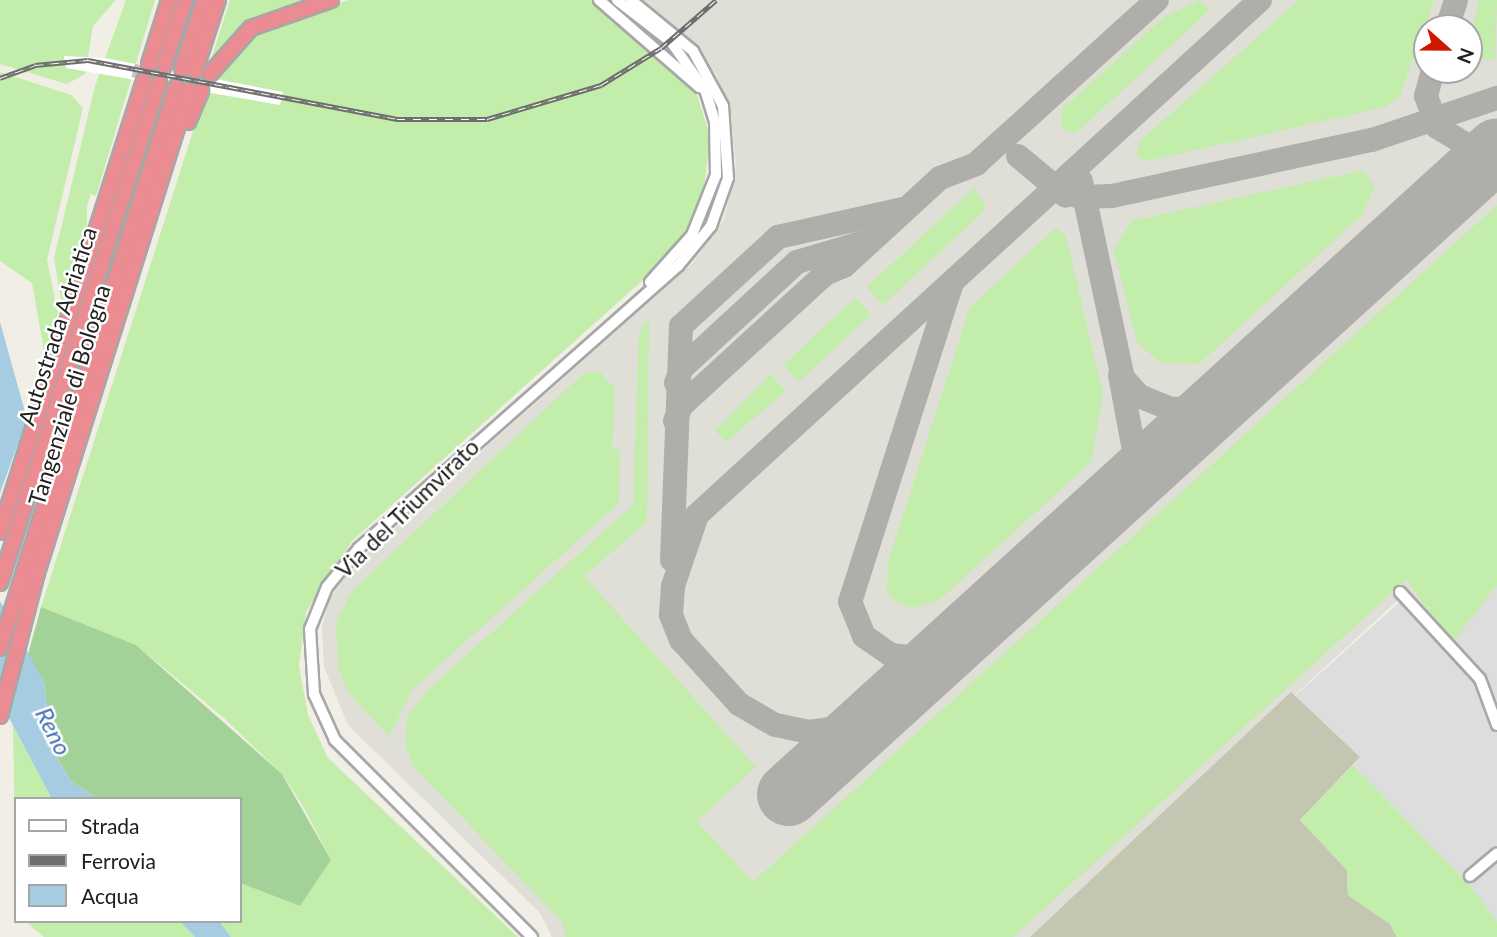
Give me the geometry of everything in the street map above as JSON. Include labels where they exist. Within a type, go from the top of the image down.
[{"type":"highway","points":[[152,64],[160,0]]},
{"type":"highway","points":[[152,64],[169,0]]},
{"type":"highway","points":[[152,64],[185,0]]},
{"type":"highway","points":[[204,0],[188,70],[218,0]]},
{"type":"highway","points":[[210,74],[251,28],[331,0]]},
{"type":"highway","name":"Tangenziale di Bologna","points":[[0,532],[114,170],[147,81]]},
{"type":"highway","name":"Autostrada Adriatica","points":[[0,583],[80,325],[147,81]]},
{"type":"highway","name":"Tangenziale di Bologna","points":[[0,716],[102,367],[189,89]]},
{"type":"highway","name":"Autostrada Adriatica","points":[[0,648],[92,346],[189,89]]},
{"type":"street","name":"Via del Triumvirato","points":[[599,0],[686,71],[711,108]]},
{"type":"street","name":"Via del Triumvirato","points":[[617,0],[672,43],[714,83]]},
{"type":"street","name":"Via del Triumvirato","points":[[532,937],[335,740],[314,694],[310,629],[327,587],[359,548],[629,305],[689,256],[718,211],[728,150],[714,83],[693,51],[631,0]]},
{"type":"street","name":"Via del Triumvirato","points":[[629,305],[692,235],[706,207],[717,160],[711,108],[698,74],[672,43]]},
{"type":"street","points":[[1400,592],[1480,679],[1497,725]]},
{"type":"street","points":[[1470,876],[1497,852]]},
{"type":"shaded area","points":[[641,0],[1497,0],[1497,585],[1454,641],[1409,590],[1031,937],[552,937],[540,913],[348,725],[324,667],[322,627],[329,599],[355,564],[692,264],[724,219],[736,168],[730,109],[716,74]]},
{"type":"shaded area","points":[[1497,585],[1497,921],[1353,765],[1360,757],[1295,696],[1403,599],[1453,641]]},
{"type":"shaded area","points":[[1291,692],[1360,757],[1300,820],[1347,870],[1348,895],[1390,924],[1397,937],[1030,937]]},
{"type":"green space","points":[[0,0],[116,0],[93,26],[85,74],[67,84],[0,64]]},
{"type":"green space","points":[[126,0],[155,0],[96,196],[91,194],[87,207],[87,229],[62,307],[54,258],[95,86]]},
{"type":"green space","points":[[230,0],[315,0],[263,15],[209,66]]},
{"type":"green space","points":[[348,0],[592,0],[678,69],[695,89],[710,136],[703,197],[690,225],[654,270],[353,540],[306,612],[299,666],[308,715],[328,758],[518,937],[231,937],[220,923],[242,923],[242,884],[300,906],[331,860],[303,806],[282,774],[224,718],[136,645],[41,607],[205,94],[248,37]]},
{"type":"green space","points":[[1200,0],[1210,10],[1075,134],[1062,128],[1061,110],[1164,17]]},
{"type":"green space","points":[[1299,0],[1434,0],[1429,14],[1413,14],[1413,59],[1400,96],[1385,107],[1147,161],[1137,156],[1139,142]]},
{"type":"green space","points":[[1479,0],[1497,0],[1495,60],[1483,59],[1483,14],[1476,14]]},
{"type":"green space","points":[[0,72],[71,95],[83,108],[47,260],[58,313],[45,356],[32,283],[0,261]]},
{"type":"green space","points":[[1364,170],[1374,187],[1363,214],[1199,364],[1160,363],[1137,342],[1114,249],[1132,221]]},
{"type":"green space","points":[[974,188],[986,206],[981,214],[883,305],[867,287]]},
{"type":"green space","points":[[1497,205],[1497,585],[1453,642],[1406,580],[1013,937],[566,937],[562,922],[412,765],[405,742],[408,715],[428,690],[633,505],[639,333],[649,318],[647,522],[584,576],[756,767],[697,821],[753,882]]},
{"type":"green space","points":[[1056,228],[1066,236],[1103,395],[1091,462],[938,601],[912,608],[895,601],[887,591],[888,562],[970,307]]},
{"type":"green space","points":[[855,298],[871,315],[799,382],[783,365]]},
{"type":"green space","points":[[599,371],[615,388],[612,450],[620,449],[619,503],[413,689],[389,736],[347,691],[338,665],[336,622],[353,590],[585,372]]},
{"type":"green space","points":[[770,374],[786,391],[726,442],[715,431]]},
{"type":"green space","points":[[41,607],[136,645],[282,774],[331,860],[300,906],[242,884],[242,797],[94,797],[71,781],[52,750],[44,682],[27,658]]},
{"type":"green space","points":[[13,726],[51,797],[14,797]]},
{"type":"green space","points":[[1353,765],[1468,883],[1497,921],[1497,937],[1397,937],[1390,924],[1348,895],[1347,870],[1300,820]]},
{"type":"green space","points":[[27,923],[182,923],[195,937],[44,937]]},
{"type":"water","points":[[0,322],[27,419],[0,493]]},
{"type":"water","points":[[0,601],[44,682],[52,750],[71,781],[94,797],[51,797],[0,701]]},
{"type":"water","points":[[182,923],[220,923],[231,937],[195,937]]},
{"type":"pier","points":[[64,56],[104,58],[283,92],[280,105],[66,68]]},
{"type":"taxiway","points":[[675,421],[681,406],[825,274],[844,266],[940,178],[976,164],[1157,0]]},
{"type":"taxiway","points":[[881,710],[849,726],[809,732],[775,725],[739,704],[681,640],[671,615],[673,586],[697,515],[1260,0]]},
{"type":"taxiway","points":[[1452,14],[1456,0]]},
{"type":"taxiway","points":[[1429,84],[1426,96],[1437,127],[1467,145],[1497,141]]},
{"type":"taxiway","points":[[1054,188],[1080,197],[1112,196],[1372,140],[1497,98]]},
{"type":"taxiway","points":[[1018,156],[1066,196]]},
{"type":"taxiway","points":[[1081,181],[1123,378],[1139,396],[1171,409],[1200,408],[1228,394]]},
{"type":"taxiway","points":[[672,560],[681,326],[778,237],[903,209]]},
{"type":"taxiway","points":[[676,383],[682,368],[797,262],[868,241]]},
{"type":"taxiway","points":[[949,647],[924,659],[891,655],[864,636],[850,602],[951,285]]},
{"type":"taxiway","points":[[1114,498],[1134,450],[1120,375]]},
{"type":"runway","points":[[788,794],[1497,149]]},
{"type":"tunnel","points":[[138,79],[143,62]]},
{"type":"railway","points":[[0,78],[35,65],[88,60],[397,119],[487,119],[601,85],[661,48],[716,0]]},
{"type":"water label","name":"Reno","points":[[54,731]]}]
